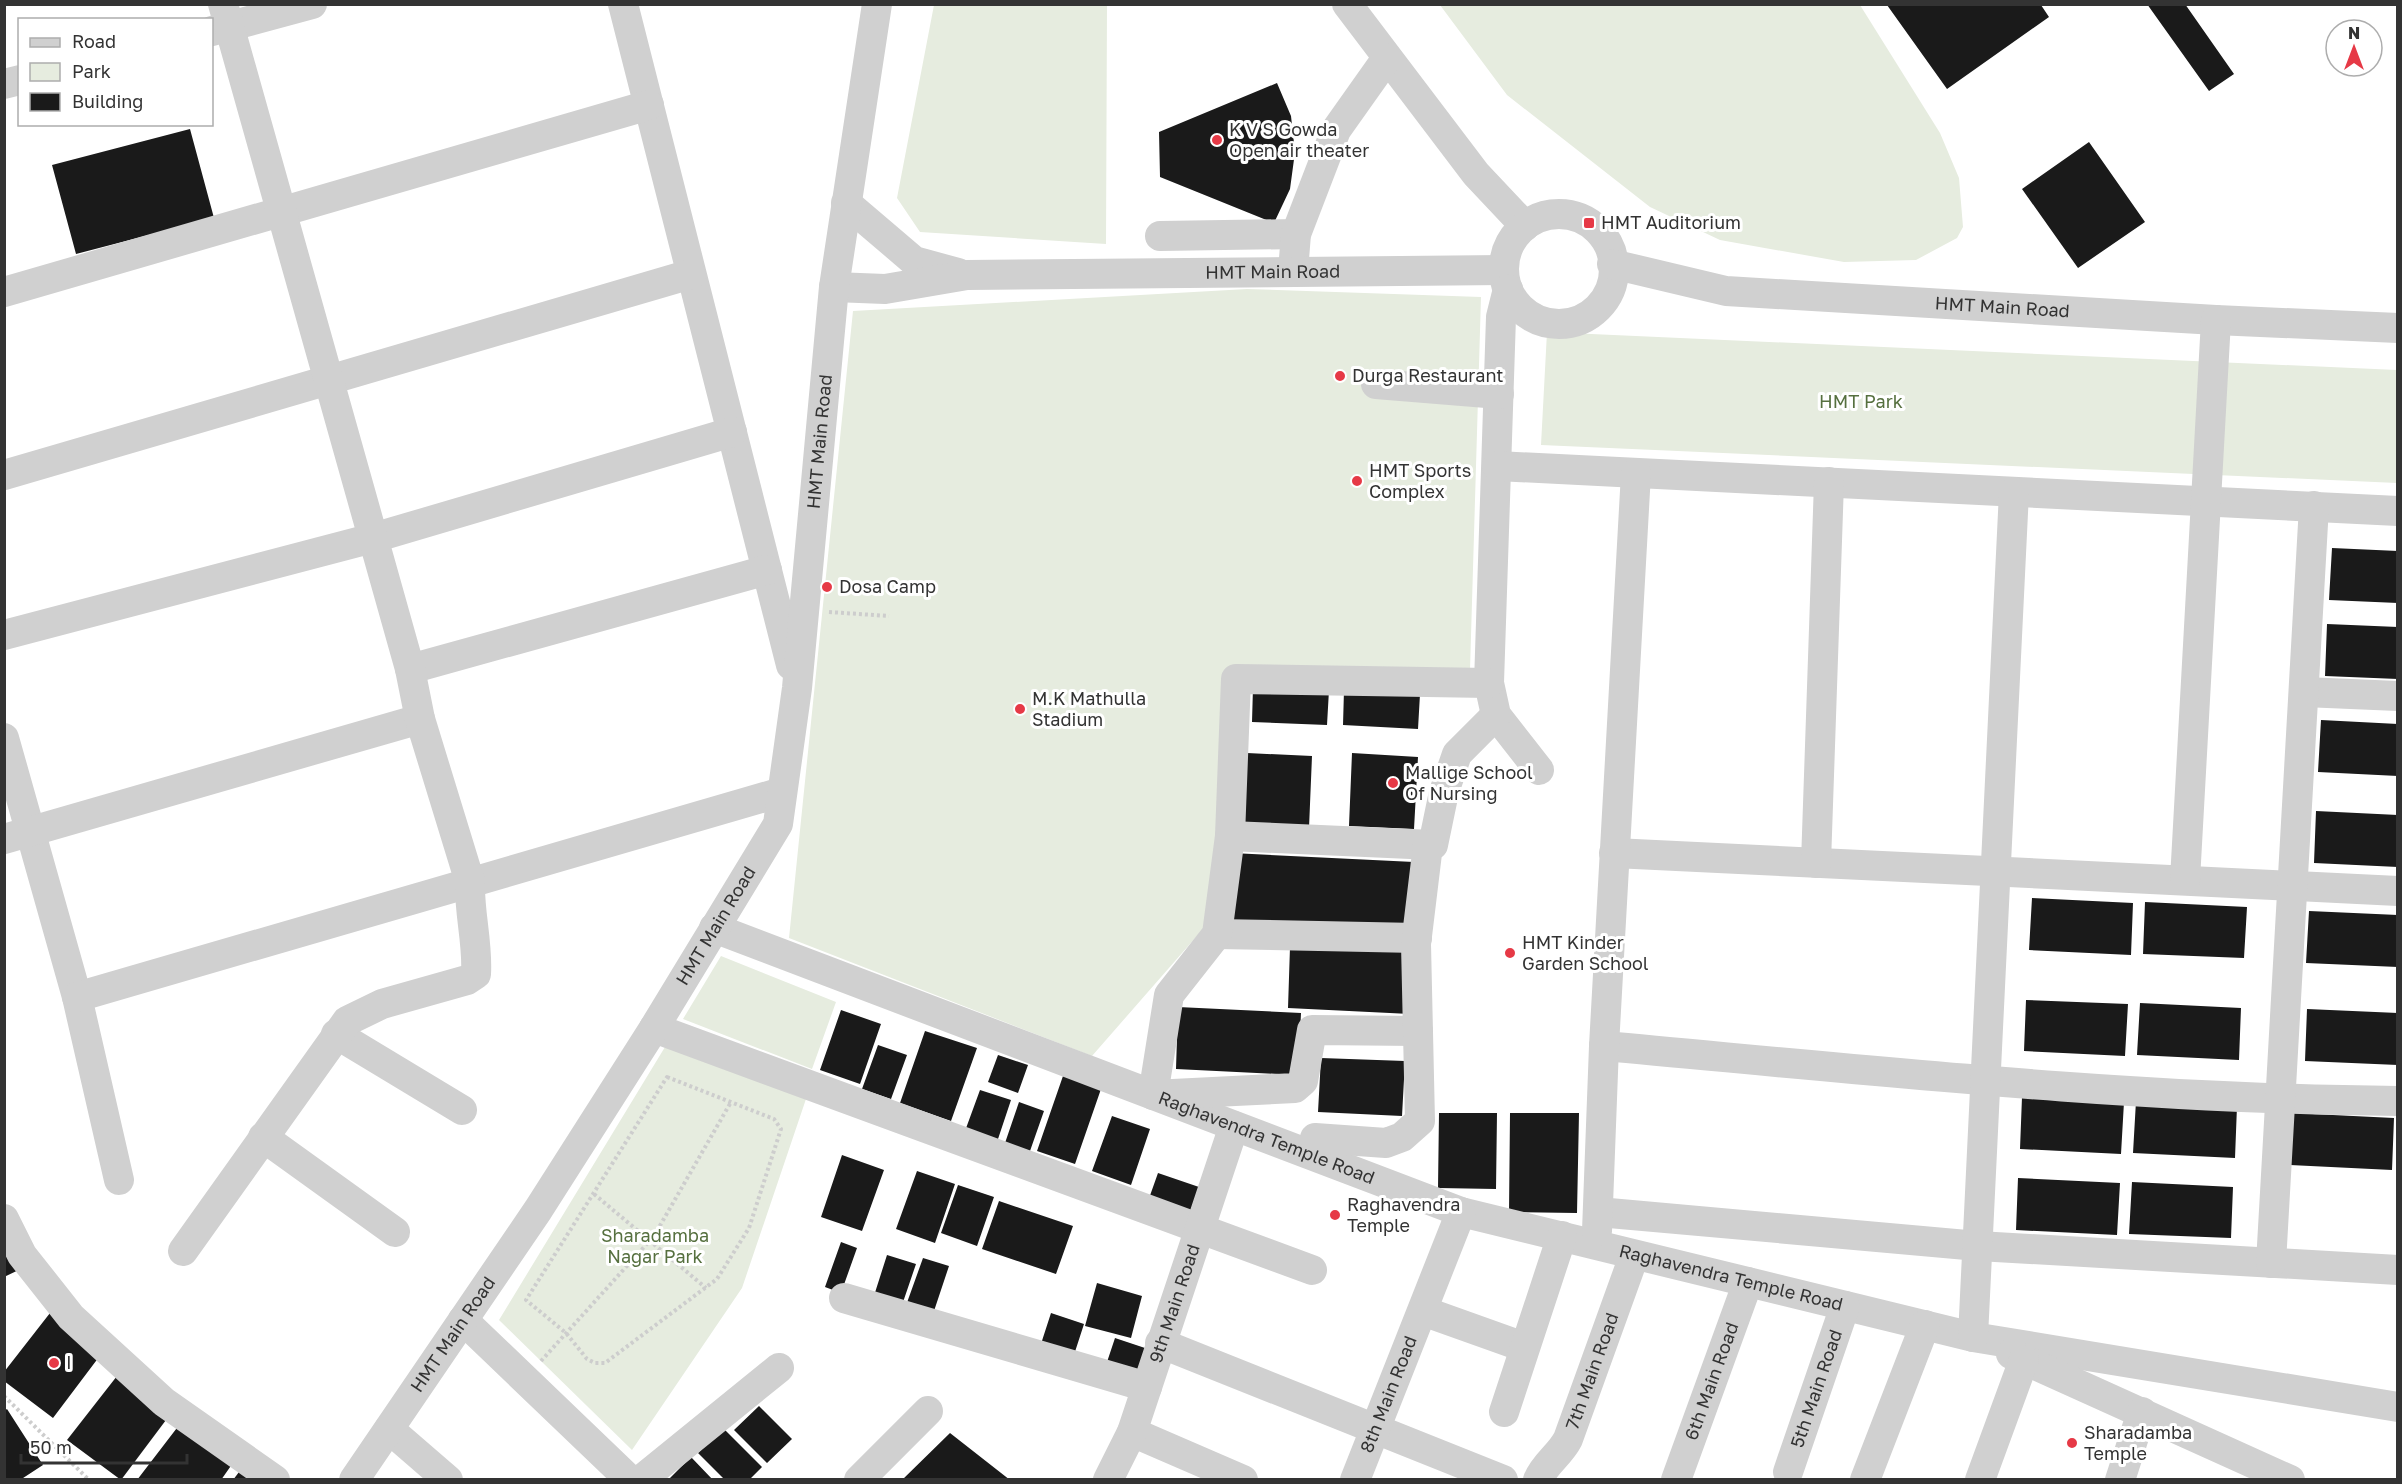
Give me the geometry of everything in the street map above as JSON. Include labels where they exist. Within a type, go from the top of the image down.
[{"type":"street","points":[[183,1251],[347,1021],[382,1004],[467,980],[476,974],[477,960],[469,908],[470,882],[420,719],[410,669],[282,213],[221,21],[312,4]]},
{"type":"street","points":[[623,4],[797,688]]},
{"type":"street","name":"HMT Main Road","points":[[354,1479],[538,1210],[654,1028],[778,824],[797,688],[834,287],[878,4]]},
{"type":"street","points":[[1347,4],[1476,174],[1525,226]]},
{"type":"street","points":[[1293,271],[1296,234],[1336,130],[1387,58]]},
{"type":"street","points":[[4,292],[649,105]]},
{"type":"street","name":"HMT Main Road","points":[[846,203],[914,261],[967,275]]},
{"type":"street","points":[[1506,280],[1518,305],[1533,318],[1552,324],[1572,323],[1589,316],[1604,303],[1612,282],[1613,252],[1604,235],[1589,222],[1571,215],[1552,214],[1525,226],[1512,241],[1506,280],[1501,317],[1489,683],[1496,715],[1539,770]]},
{"type":"street","points":[[1160,236],[1296,234]]},
{"type":"street","name":"HMT Main Road","points":[[1612,264],[1726,291],[2216,320],[2397,328]]},
{"type":"street","name":"HMT Main Road","points":[[834,287],[885,289],[967,275],[1293,271],[1506,280]]},
{"type":"street","points":[[4,475],[691,273]]},
{"type":"street","points":[[2185,880],[2216,320]]},
{"type":"street","points":[[1376,384],[1499,394]]},
{"type":"street","points":[[4,635],[373,538],[732,432]]},
{"type":"street","points":[[1497,466],[2397,510]]},
{"type":"street","points":[[1597,1245],[1604,1046],[1636,473]]},
{"type":"street","points":[[1816,863],[1829,482]]},
{"type":"street","points":[[1973,1337],[2014,492]]},
{"type":"street","points":[[2271,1263],[2314,506]]},
{"type":"street","points":[[410,669],[767,570]]},
{"type":"street","points":[[1418,1031],[1312,1030],[1304,1081],[1295,1088],[1154,1095],[1169,995],[1217,934],[1230,836],[1236,679],[1489,683]]},
{"type":"street","points":[[2304,692],[2397,696]]},
{"type":"street","points":[[1230,836],[1433,845],[1444,792],[1457,754],[1496,715]]},
{"type":"street","points":[[18,835],[420,719]]},
{"type":"street","points":[[4,738],[18,835],[77,997],[120,1180]]},
{"type":"street","points":[[77,997],[782,792]]},
{"type":"street","points":[[1315,1138],[1386,1143],[1402,1137],[1420,1121],[1417,938],[1428,845]]},
{"type":"street","points":[[1614,854],[2397,891]]},
{"type":"street","name":"Raghavendra Temple Road","points":[[714,928],[1461,1212],[1973,1337]]},
{"type":"street","points":[[1217,934],[1417,938]]},
{"type":"street","points":[[654,1028],[1312,1270]]},
{"type":"street","points":[[336,1034],[462,1110]]},
{"type":"street","points":[[1604,1046],[1984,1081],[2280,1100],[2397,1101]]},
{"type":"street","name":"9th Main Road","points":[[1110,1479],[1132,1432],[1234,1126]]},
{"type":"street","points":[[263,1137],[395,1232]]},
{"type":"street","name":"8th Main Road","points":[[1355,1479],[1424,1311],[1461,1212]]},
{"type":"street","points":[[1598,1212],[1978,1246],[2397,1270]]},
{"type":"street","points":[[4,1220],[22,1255],[71,1317],[164,1402],[274,1479]]},
{"type":"street","points":[[1504,1412],[1562,1236]]},
{"type":"street","name":"7th Main Road","points":[[1538,1479],[1542,1471],[1564,1448],[1568,1439],[1634,1256]]},
{"type":"street","name":"6th Main Road","points":[[1676,1479],[1748,1282]]},
{"type":"street","points":[[844,1298],[1147,1387]]},
{"type":"street","name":"5th Main Road","points":[[1788,1472],[1845,1306]]},
{"type":"street","points":[[1424,1311],[1524,1347]]},
{"type":"street","points":[[463,1320],[630,1479]]},
{"type":"street","points":[[1865,1479],[1925,1325]]},
{"type":"street","points":[[1973,1337],[2142,1412],[2239,1469],[2290,1479]]},
{"type":"street","points":[[1973,1337],[2397,1407]]},
{"type":"street","points":[[1160,1343],[1503,1479]]},
{"type":"street","points":[[1980,1479],[2024,1360]]},
{"type":"street","points":[[641,1479],[779,1368]]},
{"type":"street","points":[[859,1479],[928,1411]]},
{"type":"street","points":[[2120,1479],[2142,1412]]},
{"type":"street","points":[[389,1429],[448,1479]]},
{"type":"street","points":[[1132,1432],[1243,1479]]},
{"type":"path","points":[[804,611],[888,616]]},
{"type":"path","points":[[668,1077],[774,1119],[781,1129],[749,1228],[717,1279],[606,1362],[595,1363],[587,1359],[566,1333],[526,1300],[594,1194],[648,1104],[668,1077]]},
{"type":"path","points":[[524,1379],[650,1241],[731,1102]]},
{"type":"path","points":[[594,1194],[706,1288]]},
{"type":"path","points":[[4,1396],[88,1479]]},
{"type":"green space","points":[[934,5],[1107,5],[1106,244],[920,232],[897,198]]},
{"type":"green space","points":[[1440,5],[1860,5],[1940,133],[1959,178],[1963,227],[1957,238],[1916,260],[1844,262],[1720,240],[1650,207],[1507,95]]},
{"type":"green space","name":"M.K Mathulla Stadium","points":[[1247,289],[1481,297],[1470,670],[1231,665],[1210,921],[1092,1056],[789,938],[853,311]]},
{"type":"green space","name":"HMT Park","points":[[1547,332],[2397,370],[2397,483],[1541,445]]},
{"type":"green space","points":[[721,956],[836,1002],[812,1069],[683,1019]]},
{"type":"green space","name":"Sharadamba Nagar Park","points":[[665,1047],[806,1099],[742,1288],[632,1450],[499,1320]]},
{"type":"building","points":[[2147,4],[2185,4],[2234,74],[2209,91]]},
{"type":"building","points":[[1887,5],[2041,5],[2049,17],[1947,89]]},
{"type":"building","points":[[1277,83],[1291,116],[1295,152],[1290,189],[1274,223],[1160,177],[1159,132]]},
{"type":"building","points":[[190,129],[214,218],[76,254],[52,165]]},
{"type":"building","points":[[2089,142],[2145,222],[2078,268],[2022,189]]},
{"type":"building","points":[[2332,548],[2398,551],[2398,603],[2329,600]]},
{"type":"building","points":[[2327,624],[2398,627],[2398,679],[2325,676]]},
{"type":"building","points":[[1253,687],[1329,690],[1327,725],[1252,722]]},
{"type":"building","points":[[1344,690],[1420,694],[1418,729],[1343,725]]},
{"type":"building","points":[[2321,720],[2398,724],[2398,776],[2318,772]]},
{"type":"building","points":[[1247,753],[1312,756],[1309,828],[1243,825]]},
{"type":"building","points":[[1352,753],[1418,757],[1414,829],[1349,826]]},
{"type":"building","points":[[2316,811],[2398,815],[2398,867],[2314,863]]},
{"type":"building","points":[[1232,853],[1414,862],[1411,929],[1229,920]]},
{"type":"building","points":[[2032,898],[2133,903],[2131,955],[2029,950]]},
{"type":"building","points":[[2145,902],[2247,907],[2244,958],[2143,954]]},
{"type":"building","points":[[2309,911],[2398,915],[2398,967],[2306,963]]},
{"type":"building","points":[[1290,947],[1413,952],[1410,1014],[1288,1008]]},
{"type":"building","points":[[2026,1000],[2128,1004],[2125,1056],[2024,1051]]},
{"type":"building","points":[[2140,1003],[2241,1008],[2239,1060],[2137,1055]]},
{"type":"building","points":[[1178,1007],[1301,1013],[1298,1075],[1176,1069]]},
{"type":"building","points":[[2307,1009],[2398,1013],[2398,1065],[2305,1061]]},
{"type":"building","points":[[841,1010],[881,1024],[860,1084],[820,1070]]},
{"type":"building","points":[[925,1031],[977,1048],[951,1121],[900,1103]]},
{"type":"building","points":[[878,1045],[907,1055],[891,1099],[862,1089]]},
{"type":"building","points":[[998,1055],[1028,1065],[1018,1093],[988,1082]]},
{"type":"building","points":[[1321,1058],[1405,1061],[1402,1116],[1318,1112]]},
{"type":"building","points":[[1063,1076],[1101,1089],[1075,1164],[1037,1151]]},
{"type":"building","points":[[980,1090],[1011,1100],[997,1142],[965,1131]]},
{"type":"building","points":[[2022,1097],[2124,1102],[2121,1154],[2020,1149]]},
{"type":"building","points":[[2136,1101],[2237,1106],[2235,1158],[2133,1153]]},
{"type":"building","points":[[1019,1102],[1044,1111],[1030,1151],[1005,1143]]},
{"type":"building","points":[[1439,1113],[1497,1113],[1496,1189],[1438,1188]]},
{"type":"building","points":[[1510,1113],[1579,1113],[1577,1213],[1509,1212]]},
{"type":"building","points":[[2292,1113],[2394,1118],[2392,1170],[2290,1165]]},
{"type":"building","points":[[1112,1116],[1150,1129],[1131,1185],[1092,1171]]},
{"type":"building","points":[[842,1155],[884,1170],[862,1231],[821,1217]]},
{"type":"building","points":[[917,1171],[955,1184],[935,1243],[896,1229]]},
{"type":"building","points":[[1158,1173],[1199,1187],[1188,1218],[1147,1204]]},
{"type":"building","points":[[2018,1178],[2120,1183],[2117,1235],[2016,1230]]},
{"type":"building","points":[[2132,1182],[2233,1187],[2231,1238],[2129,1234]]},
{"type":"building","points":[[958,1185],[994,1197],[977,1246],[941,1233]]},
{"type":"building","points":[[999,1201],[1073,1226],[1056,1274],[982,1249]]},
{"type":"building","points":[[4,1227],[25,1267],[4,1277]]},
{"type":"building","points":[[841,1242],[857,1248],[841,1293],[825,1287]]},
{"type":"building","points":[[887,1255],[916,1264],[900,1311],[872,1302]]},
{"type":"building","points":[[923,1258],[949,1266],[931,1320],[904,1311]]},
{"type":"building","points":[[1097,1283],[1142,1296],[1131,1338],[1085,1326]]},
{"type":"building","name":"I","points":[[50,1313],[102,1353],[53,1418],[4,1381],[4,1372]]},
{"type":"building","points":[[1051,1313],[1084,1324],[1072,1361],[1039,1350]]},
{"type":"building","points":[[1115,1338],[1148,1349],[1137,1382],[1104,1371]]},
{"type":"building","points":[[117,1376],[169,1416],[121,1480],[67,1440]]},
{"type":"building","points":[[759,1406],[792,1439],[767,1463],[734,1430]]},
{"type":"building","points":[[7,1409],[43,1465],[20,1480],[4,1480],[4,1411]]},
{"type":"building","points":[[183,1420],[235,1460],[221,1480],[137,1480]]},
{"type":"building","points":[[723,1428],[762,1467],[749,1480],[725,1480],[698,1453]]},
{"type":"building","points":[[950,1433],[1010,1480],[902,1480]]},
{"type":"building","points":[[691,1457],[713,1480],[668,1480]]},
{"type":"building","points":[[245,1464],[266,1480],[233,1480]]},
{"type":"place","name":"K V S Gowda Open air theater","points":[[1217,140]]},
{"type":"place","name":"HMT Auditorium","points":[[1589,223]]},
{"type":"place","name":"Durga Restaurant","points":[[1340,376]]},
{"type":"place","name":"HMT Sports Complex","points":[[1357,481]]},
{"type":"place","name":"Dosa Camp","points":[[827,587]]},
{"type":"place","name":"M.K Mathulla Stadium","points":[[1020,709]]},
{"type":"place","name":"Mallige School Of Nursing","points":[[1393,783]]},
{"type":"place","name":"HMT Kinder Garden School","points":[[1510,953]]},
{"type":"place","name":"Raghavendra Temple","points":[[1335,1215]]},
{"type":"place","name":"I","points":[[54,1363]]},
{"type":"place","name":"Sharadamba Temple","points":[[2072,1443]]}]
